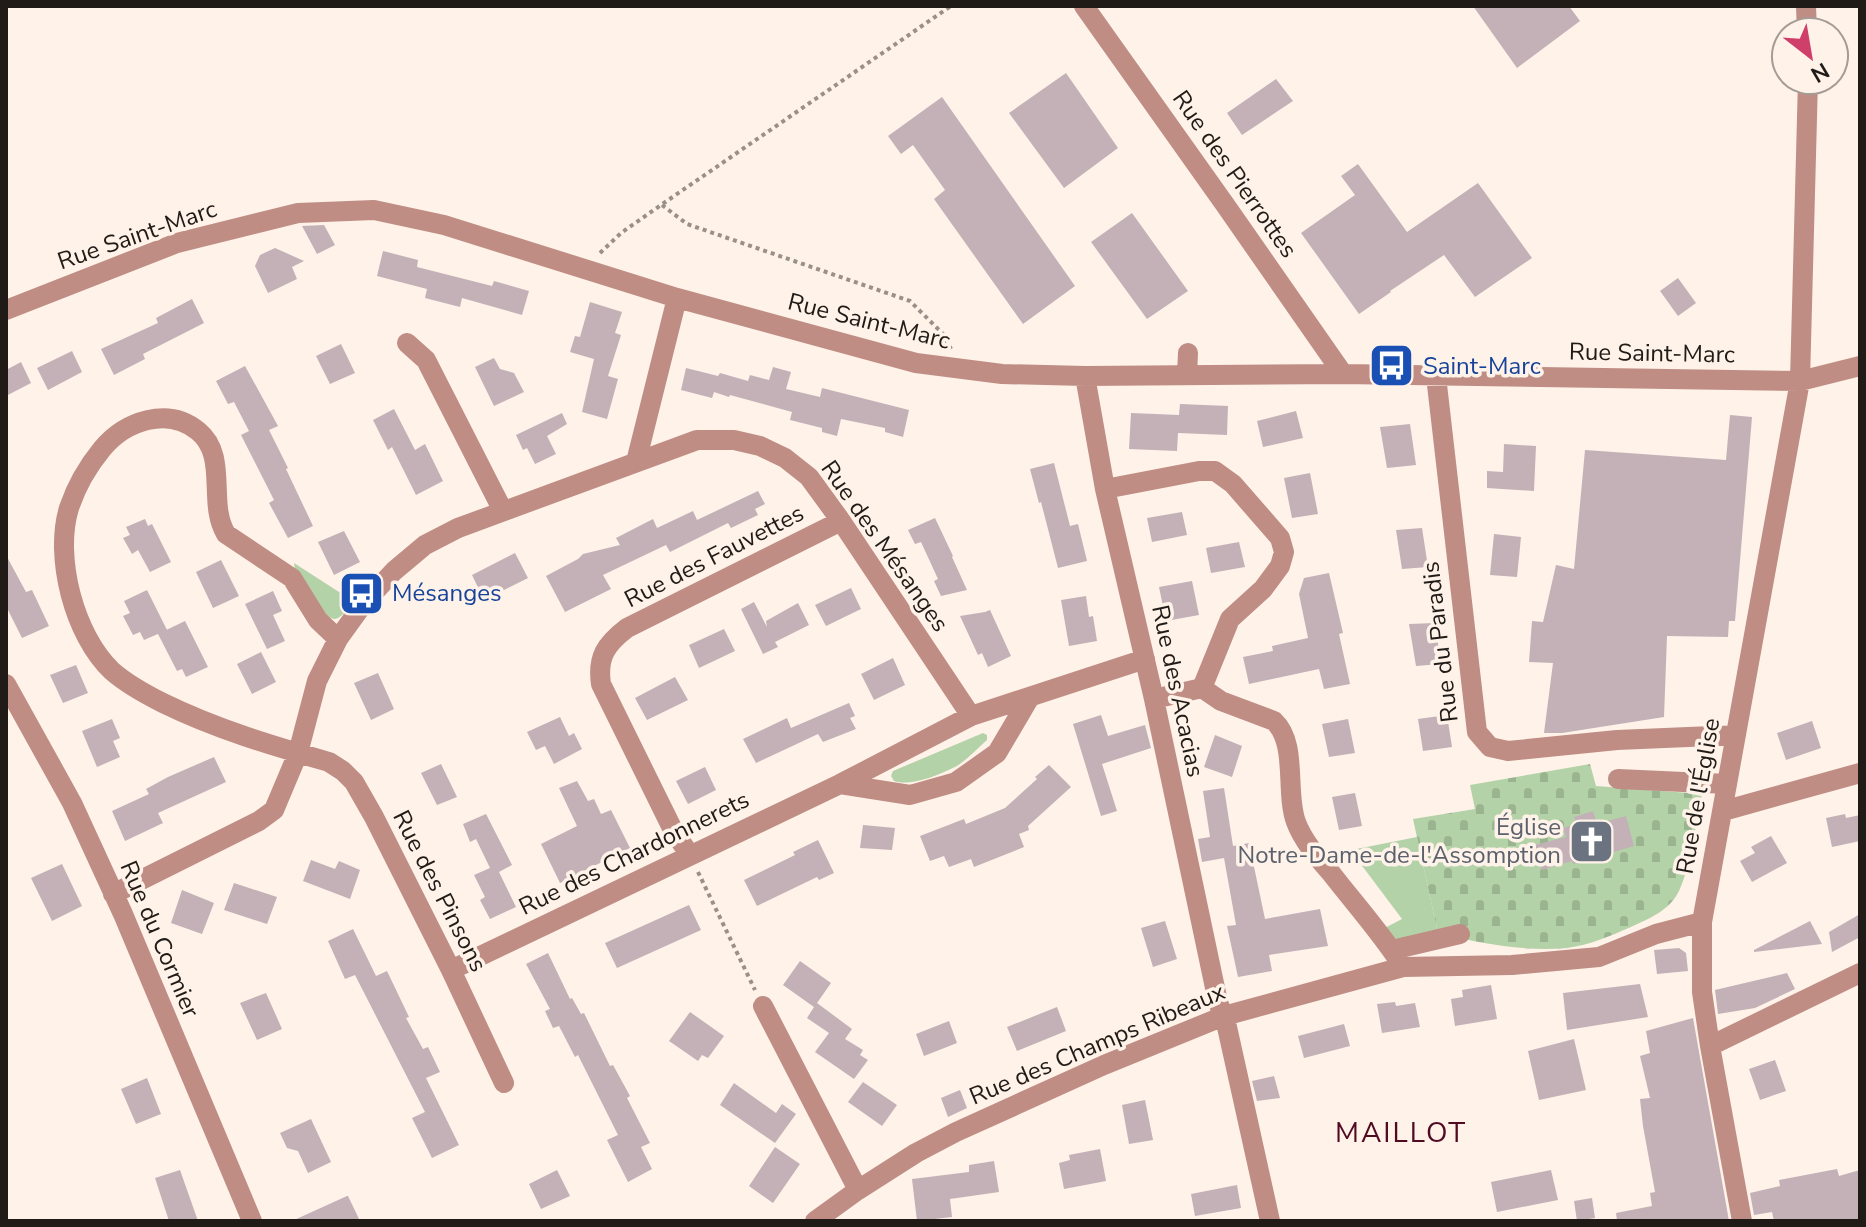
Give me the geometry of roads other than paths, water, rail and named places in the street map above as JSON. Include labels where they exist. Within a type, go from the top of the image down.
[{"type":"street","name":"Rue des Pierrottes","points":[[1084,6],[1343,374]]},
{"type":"street","name":"Rue de l'Église","points":[[1742,1221],[1702,992],[1702,922],[1800,381],[1808,96]]},
{"type":"street","name":"Rue Saint-Marc","points":[[6,310],[177,243],[298,213],[374,210],[444,225],[677,298],[916,363],[1002,374],[1343,374],[1800,381],[1860,366]]},
{"type":"street","points":[[636,462],[677,298]]},
{"type":"street","points":[[407,343],[426,360],[503,511]]},
{"type":"street","points":[[1187,375],[1188,353]]},
{"type":"street","name":"Rue des Acacias","points":[[1085,376],[1105,489],[1154,699],[1218,1002],[1224,1016],[1270,1221]]},
{"type":"street","name":"Rue du Paradis","points":[[1436,376],[1477,732],[1481,739],[1490,747],[1508,751],[1617,740],[1736,735]]},
{"type":"street","name":"Rue des Pinsons","points":[[338,639],[318,620],[292,578],[226,534],[219,517],[214,459],[210,446],[195,428],[179,419],[146,421],[122,431],[103,448],[84,476],[69,509],[63,548],[67,587],[91,643],[111,669],[136,690],[198,720],[329,762],[354,782],[451,970],[504,1083]]},
{"type":"street","name":"Rue des Mésanges","points":[[113,894],[259,821],[274,810],[298,753],[317,681],[338,639],[364,603],[394,571],[425,545],[458,528],[697,440],[734,440],[760,446],[785,458],[809,477],[971,716]]},
{"type":"street","points":[[1105,489],[1199,471],[1215,471],[1233,484],[1280,538],[1284,552],[1280,566],[1263,589],[1230,619],[1202,688]]},
{"type":"street","name":"Rue des Fauvettes","points":[[690,855],[674,832],[601,684],[599,671],[602,657],[612,640],[627,628],[841,521]]},
{"type":"street","name":"Rue des Chardonnerets","points":[[451,970],[840,784],[971,716],[1145,659]]},
{"type":"street","name":"Rue du Cormier","points":[[6,684],[72,803],[252,1221]]},
{"type":"street","points":[[1154,699],[1202,688],[1221,701],[1274,721],[1280,727],[1286,739],[1292,810],[1297,826],[1397,959],[1460,934]]},
{"type":"street","points":[[840,784],[910,795],[956,782],[997,753],[1030,697]]},
{"type":"street","points":[[1723,811],[1860,773]]},
{"type":"street","points":[[1618,779],[1727,784]]},
{"type":"street","name":"Rue des Champs Ribeaux","points":[[815,1221],[916,1153],[956,1132],[1104,1065],[1224,1016],[1397,959],[1512,965],[1599,957],[1656,934],[1702,922]]},
{"type":"street","points":[[1710,1046],[1860,973]]},
{"type":"street","points":[[763,1006],[858,1190]]},
{"type":"place","name":"Saint-Marc","points":[[1392,366]]},
{"type":"place","name":"Mésanges","points":[[361,593]]},
{"type":"place","name":"Église Notre-Dame-de-l'Assomption","points":[[1592,841]]},
{"type":"district","name":"MAILLOT","points":[[1401,1133]]}]
